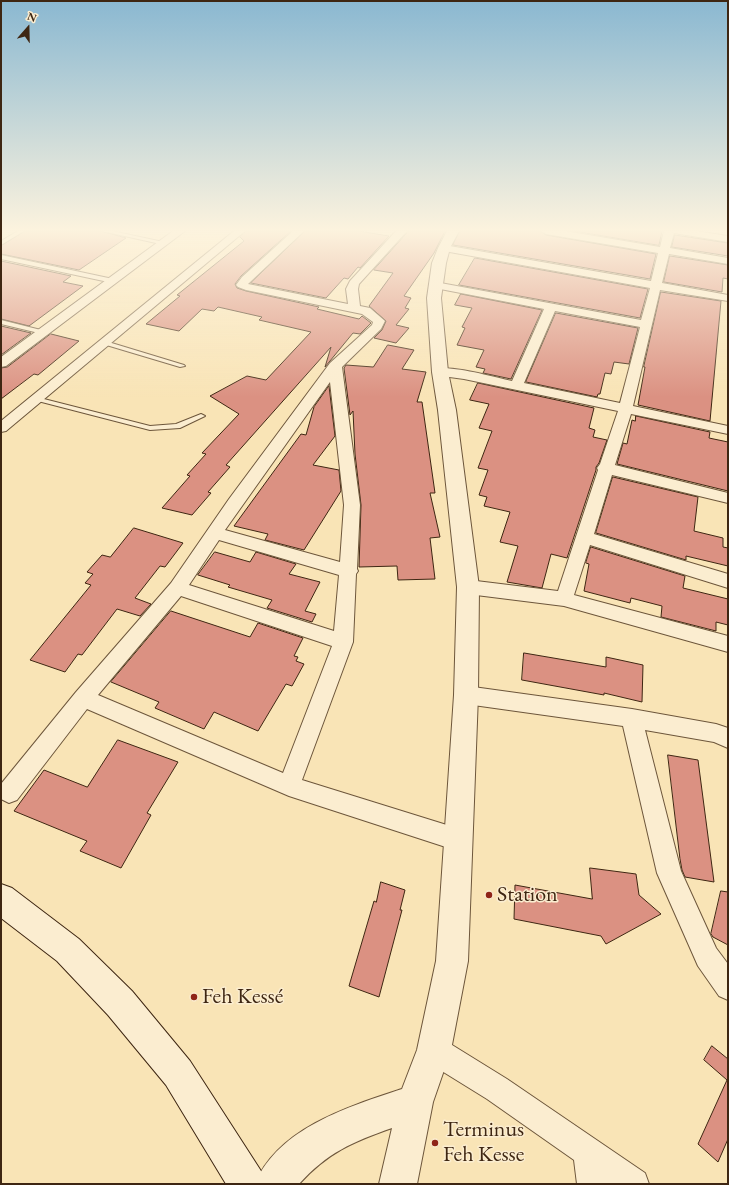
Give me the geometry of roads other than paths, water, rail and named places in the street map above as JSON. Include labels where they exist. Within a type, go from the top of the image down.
[{"type":"street","points":[[1,363],[106,286]]},
{"type":"street","points":[[1,428],[173,286]]},
{"type":"street","points":[[9,792],[83,698],[177,588],[335,366],[378,326],[379,320],[366,311],[245,286]]},
{"type":"street","points":[[353,286],[355,309]]},
{"type":"street","points":[[398,1184],[415,1102],[434,1050],[452,961],[466,695],[468,588],[447,410],[440,372],[435,327],[435,286]]},
{"type":"street","points":[[442,286],[645,324]]},
{"type":"street","points":[[564,599],[585,537],[605,468],[626,408],[654,286]]},
{"type":"street","points":[[667,286],[728,298]]},
{"type":"street","points":[[516,386],[551,306]]},
{"type":"street","points":[[289,786],[343,642],[349,571],[352,505],[335,366]]},
{"type":"street","points":[[440,372],[464,375],[728,430]]},
{"type":"street","points":[[605,468],[728,498]]},
{"type":"street","points":[[215,533],[349,571]]},
{"type":"street","points":[[585,537],[728,581]]},
{"type":"street","points":[[177,588],[343,642]]},
{"type":"street","points":[[468,588],[564,599],[728,644]]},
{"type":"street","points":[[466,695],[632,718],[716,733],[728,738]]},
{"type":"street","points":[[83,698],[289,786],[458,839]]},
{"type":"street","points":[[632,718],[669,873],[707,957],[728,987]]},
{"type":"street","points":[[1,899],[68,950],[120,1003],[178,1073],[248,1184]]},
{"type":"street","points":[[434,1050],[497,1090],[588,1154],[634,1184]]},
{"type":"street","points":[[274,1184],[296,1160],[316,1143],[348,1127],[415,1102]]},
{"type":"street","points":[[588,1154],[592,1184]]},
{"type":"lane","points":[[1,322],[43,332]]},
{"type":"lane","points":[[105,343],[182,366]]},
{"type":"lane","points":[[36,399],[150,428],[177,426],[201,416]]},
{"type":"place","name":"Station","points":[[489,895]]},
{"type":"place","name":"Feh Kessé","points":[[194,997]]},
{"type":"place","name":"Terminus Feh Kesse","points":[[435,1143]]}]
